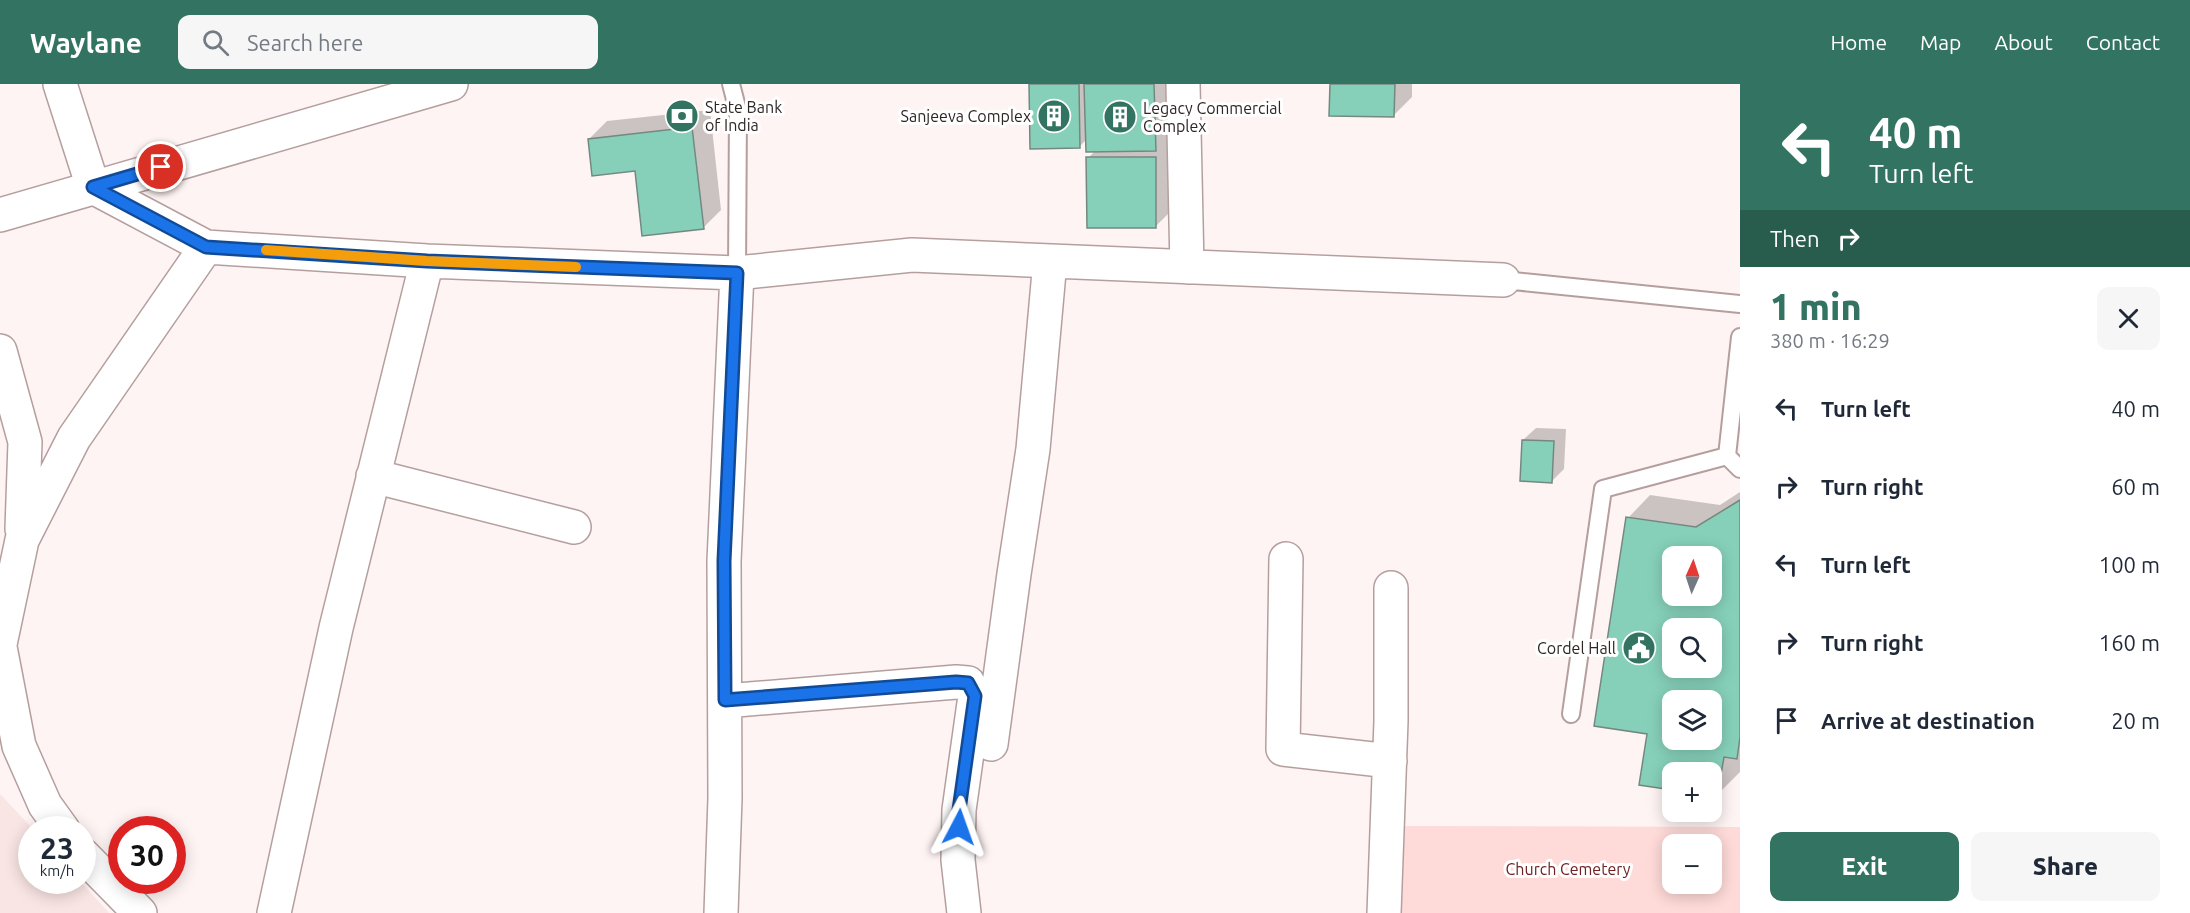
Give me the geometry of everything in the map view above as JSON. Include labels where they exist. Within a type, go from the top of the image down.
[{"type":"main road","points":[[60,84],[93,187],[206,247],[427,261],[737,273],[912,255],[1503,280]]},
{"type":"main road","points":[[0,214],[451,84]]},
{"type":"main road","points":[[1183,84],[1187,267]]},
{"type":"main road","points":[[53,816],[45,805],[19,746],[0,645],[6,592],[22,540],[74,438],[206,247]]},
{"type":"main road","points":[[274,913],[336,628],[427,261]]},
{"type":"main road","points":[[991,744],[1033,449],[1050,261]]},
{"type":"main road","points":[[720,913],[725,798],[724,561],[737,273]]},
{"type":"main road","points":[[0,351],[25,442],[22,540]]},
{"type":"main road","points":[[374,476],[574,527]]},
{"type":"main road","points":[[1286,559],[1283,749],[1390,761]]},
{"type":"main road","points":[[1384,913],[1390,761],[1391,588]]},
{"type":"main road","points":[[725,700],[956,682],[968,683],[975,696],[959,810],[958,860],[964,913]]},
{"type":"main road","points":[[96,868],[140,913]]},
{"type":"lane","points":[[731,84],[738,111],[737,273]]},
{"type":"lane","points":[[1503,280],[1740,304]]},
{"type":"lane","points":[[1727,456],[1740,337]]},
{"type":"lane","points":[[1727,456],[1740,469]]},
{"type":"lane","points":[[1571,714],[1603,489],[1727,456]]},
{"type":"shaded area","points":[[0,794],[21,816],[18,816],[18,894],[92,894],[109,913],[0,913]]},
{"type":"green space","name":"Church Cemetery","points":[[1399,826],[1740,827],[1740,913],[1397,913]]},
{"type":"building","name":"Sanjeeva Complex","points":[[1029,84],[1079,84],[1080,148],[1030,149]]},
{"type":"building","name":"Legacy Commercial Complex","points":[[1084,84],[1154,84],[1156,151],[1086,152]]},
{"type":"building","points":[[1330,84],[1395,84],[1394,117],[1329,116]]},
{"type":"building","points":[[692,127],[704,229],[642,236],[635,171],[592,176],[588,139]]},
{"type":"building","points":[[1086,157],[1156,157],[1156,228],[1087,228]]},
{"type":"building","points":[[1522,440],[1554,441],[1552,483],[1520,481]]},
{"type":"building","name":"Cordel Hall","points":[[1740,500],[1740,737],[1737,759],[1724,757],[1722,768],[1722,762],[1662,762],[1662,788],[1639,785],[1647,734],[1594,726],[1626,517],[1696,527]]},
{"type":"slow traffic","points":[[266,250],[427,261],[576,267]]},
{"type":"place","name":"State Bank of India","points":[[682,116]]},
{"type":"place","name":"Sanjeeva Complex","points":[[1054,116]]},
{"type":"place","name":"Legacy Commercial Complex","points":[[1120,117]]},
{"type":"place","name":"Cordel Hall","points":[[1639,648]]},
{"type":"route","points":[[161,167],[93,187],[206,247],[427,261],[737,273],[724,561],[725,700],[956,682],[968,683],[975,696],[959,810],[959,827]]}]
